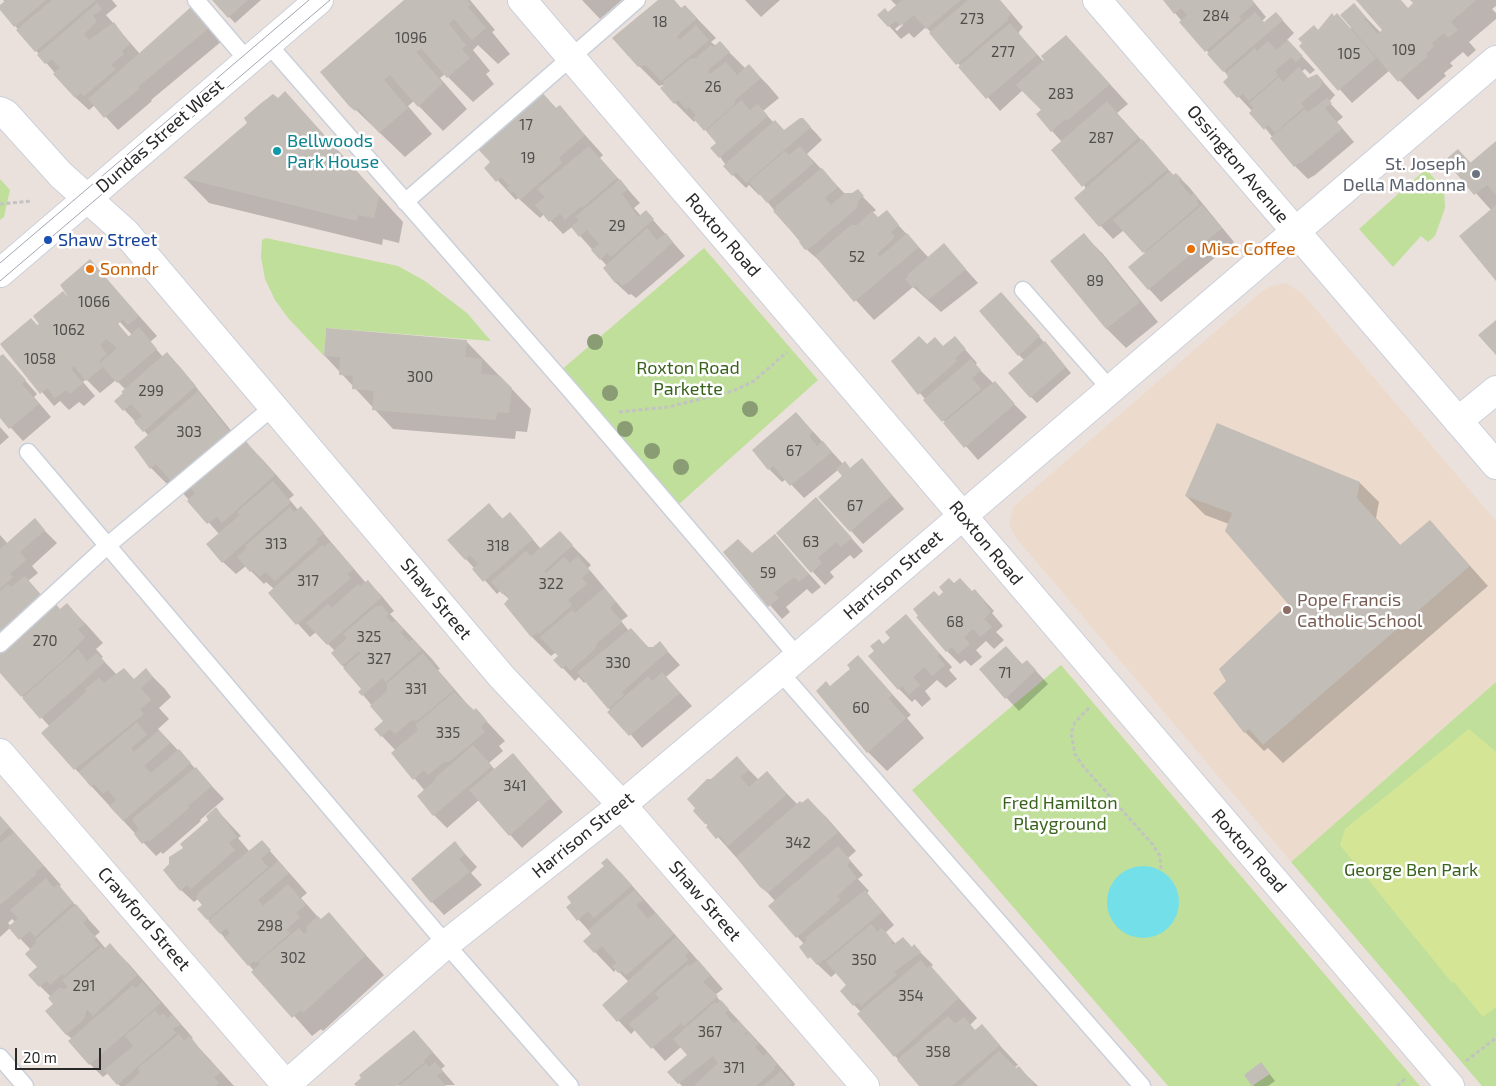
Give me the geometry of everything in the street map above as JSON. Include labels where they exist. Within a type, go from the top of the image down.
[{"type":"street","name":"Dundas Street West","points":[[0,273],[319,0]]},
{"type":"street","name":"Roxton Road","points":[[522,0],[1447,1082]]},
{"type":"street","name":"Ossington Avenue","points":[[1097,0],[1496,465]]},
{"type":"street","name":"Harrison Street","points":[[287,1085],[446,944],[622,805],[1496,60]]},
{"type":"street","name":"Shaw Street","points":[[2,107],[61,175],[126,233],[501,676],[622,805],[865,1086]]},
{"type":"street","points":[[1458,421],[1496,390]]},
{"type":"street","name":"Crawford Street","points":[[0,753],[287,1085]]},
{"type":"lane","points":[[196,0],[258,53],[405,202],[571,390],[789,664],[1142,1086]]},
{"type":"lane","points":[[405,202],[570,56],[637,0]]},
{"type":"lane","points":[[1022,290],[1111,390]]},
{"type":"lane","points":[[0,644],[108,544],[273,407]]},
{"type":"lane","points":[[28,452],[446,944],[570,1086]]},
{"type":"lane","points":[[0,1057],[25,1086]]},
{"type":"path","points":[[0,204],[32,201]]},
{"type":"path","points":[[611,412],[633,412],[668,407],[733,391],[754,381],[793,346]]},
{"type":"path","points":[[1090,706],[1075,722],[1071,733],[1076,754],[1083,766],[1153,845],[1160,856],[1161,870]]},
{"type":"path","points":[[1447,1082],[1496,1038]]},
{"type":"shaded area","name":"Pope Francis Catholic School","points":[[1286,283],[1302,293],[1496,521],[1496,682],[1291,862],[1016,538],[1009,525],[1013,507],[1261,292],[1271,286]]},
{"type":"green space","points":[[1426,169],[1444,190],[1445,208],[1435,236],[1428,242],[1421,236],[1393,267],[1359,229]]},
{"type":"green space","points":[[0,179],[10,190],[4,217],[0,220]]},
{"type":"green space","points":[[266,238],[398,266],[425,281],[467,313],[491,341],[326,328],[324,356],[288,318],[275,300],[265,279],[261,257],[262,240]]},
{"type":"green space","name":"Roxton Road Parkette","points":[[704,248],[818,380],[678,505],[560,371]]},
{"type":"green space","name":"Fred Hamilton Playground","points":[[1061,665],[1420,1086],[1168,1086],[912,790]]},
{"type":"green space","name":"George Ben Park","points":[[1496,682],[1496,1086],[1482,1086],[1291,862]]},
{"type":"green space","points":[[1469,729],[1496,752],[1496,1007],[1483,1017],[1454,982],[1452,983],[1340,845],[1345,829]]},
{"type":"water","points":[[1150,866],[1169,876],[1177,888],[1179,902],[1177,916],[1169,928],[1157,936],[1136,938],[1117,928],[1109,916],[1107,895],[1117,876],[1129,868]]},
{"type":"building","points":[[6,0],[46,0],[14,27],[0,10],[0,5]]},
{"type":"building","points":[[52,0],[96,0],[35,52],[16,30]]},
{"type":"building","points":[[212,0],[248,0],[228,18]]},
{"type":"building","points":[[404,0],[467,0],[471,4],[468,7],[486,28],[472,40],[454,19],[449,24],[466,45],[462,49],[470,58],[447,78],[421,48],[416,52],[443,83],[418,107],[390,75],[384,80],[408,108],[379,133],[358,108],[355,111],[349,106],[320,72]]},
{"type":"building","points":[[658,0],[674,0],[681,8],[685,5],[697,18],[678,35],[677,39],[681,39],[696,25],[709,40],[661,81],[646,65],[638,67],[612,38]]},
{"type":"building","points":[[902,0],[961,0],[926,29],[914,15],[900,26],[896,21],[888,27],[877,15],[885,8],[888,12]]},
{"type":"building","points":[[968,0],[999,0],[1011,14],[1007,18],[1008,20],[956,65],[929,33]]},
{"type":"building","points":[[1163,0],[1252,0],[1255,3],[1239,17],[1241,20],[1205,52],[1179,22],[1187,15],[1181,8],[1174,14]]},
{"type":"building","points":[[1356,0],[1401,0],[1408,8],[1413,3],[1410,0],[1476,0],[1451,22],[1458,30],[1448,38],[1444,33],[1432,43],[1434,46],[1426,54],[1428,56],[1398,82],[1340,15],[1354,3],[1366,17],[1364,19],[1378,34],[1382,30]]},
{"type":"building","points":[[97,3],[102,9],[93,16],[97,21],[84,34],[89,40],[114,22],[130,44],[122,51],[124,54],[111,65],[116,69],[84,96],[81,93],[75,98],[53,74],[60,68],[52,59],[45,64],[37,55]]},
{"type":"building","points":[[192,6],[210,27],[104,118],[88,99]]},
{"type":"building","points":[[1255,12],[1264,22],[1276,12],[1283,20],[1223,72],[1207,54]]},
{"type":"building","points":[[1332,13],[1334,16],[1337,13],[1376,58],[1338,91],[1299,46],[1302,43],[1298,39],[1314,25],[1318,30]]},
{"type":"building","points":[[1010,23],[1037,55],[986,99],[958,67]]},
{"type":"building","points":[[1066,35],[1110,84],[1067,121],[1065,119],[1051,132],[1036,114],[1041,110],[1016,85],[1044,60],[1041,56]]},
{"type":"building","points":[[1288,40],[1303,56],[1296,62],[1291,57],[1275,71],[1278,76],[1249,101],[1243,94],[1237,98],[1223,82],[1228,77],[1226,73],[1255,48],[1257,51],[1268,41],[1276,50]]},
{"type":"building","points":[[720,41],[730,52],[709,69],[708,73],[711,73],[726,62],[737,75],[749,64],[761,78],[736,99],[733,106],[704,131],[693,118],[696,115],[689,107],[686,109],[678,100],[674,104],[660,88],[665,84],[663,82],[690,59],[696,58],[711,45],[713,47]]},
{"type":"building","points":[[1299,67],[1308,78],[1317,74],[1323,81],[1320,87],[1301,103],[1304,107],[1275,133],[1268,125],[1264,130],[1249,113],[1254,108],[1249,103],[1279,77],[1283,82]]},
{"type":"building","name":"Bellwoods Park House","points":[[285,91],[379,196],[374,218],[358,215],[357,221],[183,178],[247,123],[244,118],[260,104],[273,94],[278,98]]},
{"type":"building","points":[[541,91],[556,108],[560,105],[585,135],[559,158],[562,163],[520,200],[513,191],[511,193],[507,188],[509,186],[501,177],[496,182],[484,168],[490,162],[477,148]]},
{"type":"building","points":[[1327,98],[1332,103],[1325,108],[1342,129],[1294,167],[1270,138],[1305,109],[1308,112]]},
{"type":"building","points":[[741,100],[750,110],[758,104],[768,116],[719,158],[710,148],[716,143],[706,131]]},
{"type":"building","points":[[1107,101],[1138,138],[1082,187],[1051,150]]},
{"type":"building","points":[[800,118],[803,118],[811,127],[746,183],[736,172],[732,176],[723,166],[775,120],[784,130]]},
{"type":"building","points":[[1142,139],[1168,169],[1099,227],[1074,198]]},
{"type":"building","name":"St. Joseph Della Madonna","points":[[1496,141],[1496,195],[1487,185],[1474,195],[1445,160],[1458,149],[1470,163]]},
{"type":"building","points":[[589,146],[617,178],[565,220],[560,214],[549,222],[535,205],[545,197],[537,189]]},
{"type":"building","points":[[800,146],[814,163],[767,203],[749,182],[785,151],[789,155]]},
{"type":"building","points":[[822,168],[838,187],[825,198],[831,205],[845,193],[852,193],[858,189],[864,196],[858,201],[857,208],[810,248],[805,250],[800,241],[773,211],[776,209],[775,207]]},
{"type":"building","points":[[1170,171],[1173,175],[1176,173],[1182,179],[1179,181],[1191,196],[1194,193],[1199,200],[1197,201],[1199,205],[1143,253],[1113,220]]},
{"type":"building","points":[[620,179],[628,189],[620,196],[623,195],[638,217],[646,210],[654,219],[611,257],[607,253],[600,260],[591,250],[599,244],[587,230],[579,237],[571,227],[579,220],[575,217]]},
{"type":"building","points":[[1202,205],[1222,228],[1148,290],[1128,267]]},
{"type":"building","name":"St. Joseph Della Madonna","points":[[1496,205],[1496,281],[1459,236]]},
{"type":"building","points":[[887,210],[899,225],[891,232],[895,237],[878,253],[878,256],[882,255],[907,233],[919,247],[854,302],[815,256],[851,225],[857,225],[872,211],[878,217]]},
{"type":"building","points":[[647,228],[657,240],[666,233],[673,242],[631,280],[622,286],[618,281],[615,283],[603,268]]},
{"type":"building","points":[[1084,233],[1140,302],[1106,329],[1050,261]]},
{"type":"building","points":[[944,243],[966,269],[928,300],[916,286],[913,288],[905,279],[908,277],[907,275]]},
{"type":"building","points":[[90,259],[139,316],[128,325],[123,319],[117,324],[128,337],[139,327],[157,349],[117,383],[103,367],[86,381],[74,366],[71,369],[83,383],[70,394],[66,390],[55,398],[47,388],[40,394],[0,344],[31,318],[37,325],[39,324],[33,316],[63,291],[69,298],[60,285]],"holes":[[[106,339],[117,348],[100,363],[99,361],[107,354],[100,345]]]},
{"type":"building","points":[[1001,292],[1040,336],[1018,356],[979,311]]},
{"type":"building","points":[[1496,320],[1496,355],[1478,335]]},
{"type":"building","points":[[326,328],[467,340],[465,357],[482,359],[481,374],[500,376],[512,388],[509,413],[497,412],[496,420],[372,410],[374,391],[352,389],[353,376],[339,375],[340,357],[324,356]]},
{"type":"building","points":[[919,336],[927,344],[935,337],[943,346],[955,336],[966,349],[955,358],[957,361],[918,395],[891,361]]},
{"type":"building","points":[[1045,341],[1066,367],[1030,398],[1008,373]]},
{"type":"building","points":[[167,352],[196,386],[143,432],[134,422],[142,416],[131,404],[123,411],[114,401],[123,393],[121,392]]},
{"type":"building","points":[[3,354],[26,380],[22,384],[39,404],[9,429],[0,418],[0,356]]},
{"type":"building","points":[[971,359],[981,370],[972,378],[981,389],[942,422],[923,400]]},
{"type":"building","points":[[995,381],[1015,404],[964,448],[943,423]]},
{"type":"building","points":[[198,391],[230,432],[171,481],[156,464],[150,469],[134,447]]},
{"type":"building","points":[[796,412],[813,432],[809,436],[817,446],[823,441],[832,452],[790,486],[773,466],[768,470],[752,450]]},
{"type":"building","points":[[1217,423],[1360,482],[1357,498],[1400,545],[1430,520],[1470,566],[1263,745],[1249,729],[1244,733],[1213,693],[1226,681],[1219,669],[1288,604],[1225,531],[1232,513],[1185,496]]},
{"type":"building","points":[[244,439],[275,475],[222,523],[217,517],[207,524],[187,501],[195,493],[189,486]]},
{"type":"building","points":[[862,458],[892,495],[850,532],[818,497],[842,476],[836,469],[845,461],[850,468]]},
{"type":"building","points":[[273,481],[291,502],[222,563],[206,544],[240,515],[237,512]]},
{"type":"building","points":[[816,497],[852,538],[841,547],[836,542],[818,558],[822,563],[811,573],[776,533]]},
{"type":"building","points":[[489,503],[502,519],[510,512],[533,539],[483,582],[472,569],[478,564],[470,555],[465,560],[447,540]]},
{"type":"building","points":[[301,506],[324,533],[316,540],[318,542],[275,581],[266,572],[260,577],[253,570],[250,572],[237,557],[247,548],[245,546],[290,507],[294,512]]},
{"type":"building","points":[[35,518],[45,530],[20,552],[26,560],[10,574],[13,577],[0,589],[0,549]]},
{"type":"building","points":[[560,531],[573,545],[544,571],[546,573],[564,557],[570,563],[578,556],[590,571],[582,578],[587,584],[568,600],[572,605],[539,634],[538,632],[531,637],[504,604],[509,598],[504,592],[502,594],[491,582],[526,551],[531,556]]},
{"type":"building","points":[[775,534],[809,574],[799,582],[794,577],[774,593],[779,598],[768,607],[723,552],[738,539],[752,553]]},
{"type":"building","points":[[330,542],[354,569],[347,574],[351,578],[296,625],[268,593],[322,545],[324,547]]},
{"type":"building","points":[[25,576],[43,597],[0,635],[0,591],[8,584],[11,587]]},
{"type":"building","points":[[949,578],[954,583],[960,578],[972,591],[975,589],[991,612],[984,619],[992,627],[980,637],[973,629],[964,637],[970,644],[958,654],[952,647],[946,652],[916,617],[918,616],[913,609],[934,591],[939,596],[943,592],[939,587]]},
{"type":"building","points":[[368,580],[382,597],[327,645],[306,623],[328,604],[332,608],[358,584],[360,586]]},
{"type":"building","points":[[604,588],[616,602],[610,608],[622,622],[597,643],[594,650],[570,671],[566,665],[562,669],[553,660],[558,656],[540,637],[572,610],[575,613]]},
{"type":"building","points":[[55,603],[60,609],[67,603],[85,624],[78,629],[85,637],[67,657],[21,697],[0,673],[0,651]]},
{"type":"building","points":[[382,605],[389,614],[386,616],[392,623],[396,620],[404,630],[400,632],[409,642],[413,639],[422,649],[386,682],[382,678],[362,696],[358,692],[361,689],[343,668],[361,653],[359,651],[342,666],[331,653],[347,638],[343,634],[376,606]]},
{"type":"building","points":[[906,614],[940,654],[937,656],[945,665],[932,676],[924,667],[913,677],[920,685],[909,695],[902,686],[898,690],[868,656],[874,651],[870,646],[879,639],[883,644],[890,638],[885,632]]},
{"type":"building","points":[[631,628],[648,647],[653,647],[660,641],[668,651],[622,692],[624,695],[608,709],[577,672]]},
{"type":"building","points":[[1006,646],[1022,664],[1027,660],[1036,670],[1005,699],[979,669]]},
{"type":"building","points":[[78,649],[87,661],[97,653],[105,662],[40,719],[22,698]]},
{"type":"building","points":[[423,653],[454,690],[417,721],[412,720],[395,734],[390,729],[381,737],[374,729],[383,721],[370,706],[387,691],[387,683]]},
{"type":"building","points":[[858,655],[893,695],[888,698],[906,718],[867,753],[816,691],[826,681],[830,686],[850,669],[847,665]]},
{"type":"building","points":[[124,668],[134,679],[146,668],[153,677],[141,688],[151,700],[140,709],[144,714],[74,770],[41,733],[87,691],[85,689],[99,678],[104,683]]},
{"type":"building","points":[[662,672],[680,693],[629,736],[607,712],[648,676],[652,681]]},
{"type":"building","points":[[454,692],[474,710],[476,708],[487,721],[481,727],[485,732],[449,762],[444,762],[428,775],[424,770],[413,780],[391,753],[417,731],[416,724]]},
{"type":"building","points":[[137,722],[147,735],[131,748],[134,752],[159,730],[170,743],[144,766],[151,773],[179,749],[191,763],[123,821],[109,806],[116,800],[108,790],[103,794],[94,784],[91,787],[79,772]]},
{"type":"building","points":[[473,745],[492,766],[433,816],[417,796]]},
{"type":"building","points":[[513,753],[551,798],[509,836],[469,790]]},
{"type":"building","points":[[737,756],[749,770],[740,777],[749,787],[767,771],[787,794],[728,846],[720,836],[716,839],[706,827],[709,824],[705,824],[693,811],[695,808],[687,799],[707,779],[711,779]]},
{"type":"building","points":[[196,767],[212,786],[149,842],[147,840],[142,844],[134,834],[139,829],[132,819]]},
{"type":"building","points":[[808,798],[838,832],[768,893],[760,887],[736,857],[800,801],[802,803]]},
{"type":"building","points":[[216,807],[237,837],[229,843],[235,850],[191,889],[187,885],[180,891],[163,870],[169,864],[169,857],[183,848],[180,844],[208,820],[206,816]]},
{"type":"building","points":[[0,816],[10,827],[0,836]]},
{"type":"building","points":[[14,832],[43,866],[35,872],[37,874],[0,905],[0,843]]},
{"type":"building","points":[[262,840],[271,850],[261,859],[268,867],[207,920],[197,909],[202,905],[196,898],[199,892]]},
{"type":"building","points":[[455,841],[465,854],[459,859],[470,872],[431,903],[411,879]]},
{"type":"building","points":[[838,846],[851,861],[847,865],[857,878],[837,896],[840,900],[796,938],[768,906]]},
{"type":"building","points":[[607,858],[632,885],[594,918],[588,911],[577,921],[566,907],[571,903],[567,897],[604,866],[601,863]]},
{"type":"building","points":[[278,861],[289,873],[258,900],[263,906],[288,884],[306,905],[296,913],[300,917],[286,930],[290,933],[256,963],[254,961],[248,966],[224,938],[230,933],[226,928],[220,934],[208,921]]},
{"type":"building","points":[[46,878],[54,888],[58,884],[73,902],[35,937],[30,931],[19,940],[8,927],[18,918],[10,910]]},
{"type":"building","points":[[634,890],[643,900],[636,905],[648,919],[656,913],[674,934],[626,975],[622,971],[618,973],[612,966],[617,963],[602,946],[594,953],[583,941],[591,934],[588,930]]},
{"type":"building","points":[[865,890],[882,912],[825,960],[817,965],[810,957],[808,959],[799,947],[807,940],[805,938]]},
{"type":"building","points":[[76,904],[88,918],[83,923],[96,938],[94,940],[99,945],[64,976],[62,974],[50,985],[47,981],[39,987],[28,975],[37,967],[25,954],[37,942],[35,940]]},
{"type":"building","points":[[329,912],[366,955],[303,1013],[301,1010],[292,1018],[251,972],[260,964],[258,962],[299,928],[304,934],[307,932],[306,927],[318,916],[321,919]]},
{"type":"building","points":[[871,924],[878,932],[881,928],[886,932],[893,941],[891,943],[893,945],[903,937],[912,947],[914,944],[921,952],[894,972],[897,975],[861,1006],[858,1002],[853,1006],[840,991],[846,985],[826,962]]},
{"type":"building","points":[[676,937],[689,952],[685,956],[688,960],[617,1022],[602,1005]]},
{"type":"building","points":[[110,943],[137,975],[93,1016],[87,1009],[84,1019],[66,1035],[45,1011],[53,1004],[48,998],[59,988],[65,989],[68,987],[62,980],[101,947],[103,950]]},
{"type":"building","points":[[698,960],[711,975],[703,982],[718,996],[684,1026],[681,1023],[651,1049],[629,1024],[659,998],[655,993],[688,964],[689,967]]},
{"type":"building","points":[[921,960],[927,968],[930,965],[959,998],[894,1057],[857,1014]]},
{"type":"building","points":[[142,982],[161,1003],[89,1065],[68,1041],[133,985],[136,988]]},
{"type":"building","points":[[721,1000],[729,1009],[725,1013],[734,1023],[738,1020],[748,1031],[744,1034],[746,1035],[748,1032],[759,1044],[755,1047],[763,1056],[767,1053],[777,1064],[774,1067],[775,1069],[756,1086],[694,1086],[718,1063],[713,1056],[678,1084],[667,1072],[687,1055],[673,1039],[715,1002],[717,1004]]},
{"type":"building","points":[[155,1010],[160,1016],[163,1013],[168,1018],[172,1014],[181,1024],[173,1029],[176,1033],[117,1085],[104,1070],[133,1046],[125,1036]]},
{"type":"building","points":[[948,1016],[955,1024],[964,1017],[975,1030],[982,1024],[1000,1045],[952,1086],[919,1086],[897,1060]]},
{"type":"building","points":[[414,1030],[433,1052],[424,1060],[425,1062],[396,1086],[356,1086],[354,1084],[361,1078],[359,1075]]},
{"type":"building","points":[[179,1034],[184,1041],[190,1036],[210,1062],[221,1072],[214,1077],[219,1083],[216,1086],[125,1086],[140,1073],[138,1068]]},
{"type":"building","points":[[999,1051],[1016,1068],[1019,1066],[1034,1084],[1032,1086],[960,1086]]},
{"type":"building","points":[[435,1062],[443,1071],[437,1076],[446,1086],[399,1086],[426,1063],[429,1067]]},
{"type":"building","points":[[1261,1062],[1270,1074],[1252,1086],[1244,1075]]},
{"type":"building","points":[[781,1071],[792,1084],[789,1086],[763,1086]]},
{"type":"tram line","points":[[0,263],[309,0]]},
{"type":"tram line","points":[[0,281],[330,0]]},
{"type":"place","name":"Bellwoods Park House","points":[[277,151]]},
{"type":"place","name":"St. Joseph Della Madonna","points":[[1476,174]]},
{"type":"place","name":"Shaw Street","points":[[48,240]]},
{"type":"place","name":"Misc Coffee","points":[[1191,249]]},
{"type":"place","name":"Sonndr","points":[[90,269]]},
{"type":"place","name":"Pope Francis Catholic School","points":[[1287,610]]}]
